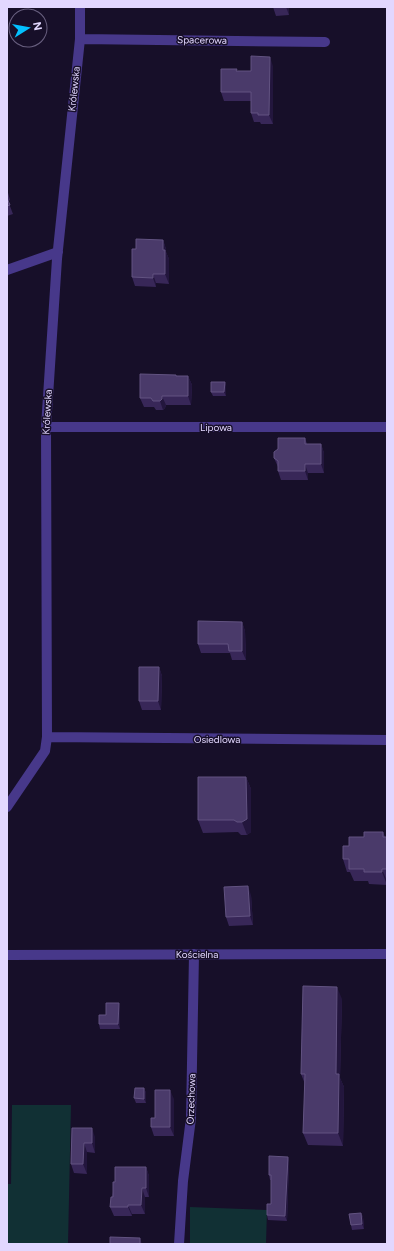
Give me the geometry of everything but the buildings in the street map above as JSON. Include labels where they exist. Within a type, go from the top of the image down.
[{"type":"street","name":"Królewska","points":[[7,807],[45,751],[47,737],[46,427],[58,252],[80,39],[80,7]]},
{"type":"street","name":"Spacerowa","points":[[80,39],[325,42]]},
{"type":"street","points":[[7,270],[58,252]]},
{"type":"street","name":"Lipowa","points":[[46,427],[387,427]]},
{"type":"street","name":"Osiedlowa","points":[[47,737],[387,740]]},
{"type":"street","name":"Orzechowa","points":[[180,1244],[183,1182],[191,1118],[194,954]]},
{"type":"street","name":"Kościelna","points":[[7,955],[387,954]]},
{"type":"green space","points":[[12,1105],[71,1105],[68,1244],[7,1244],[7,1184],[11,1184]]},
{"type":"green space","points":[[190,1207],[267,1210],[266,1244],[190,1244]]}]
